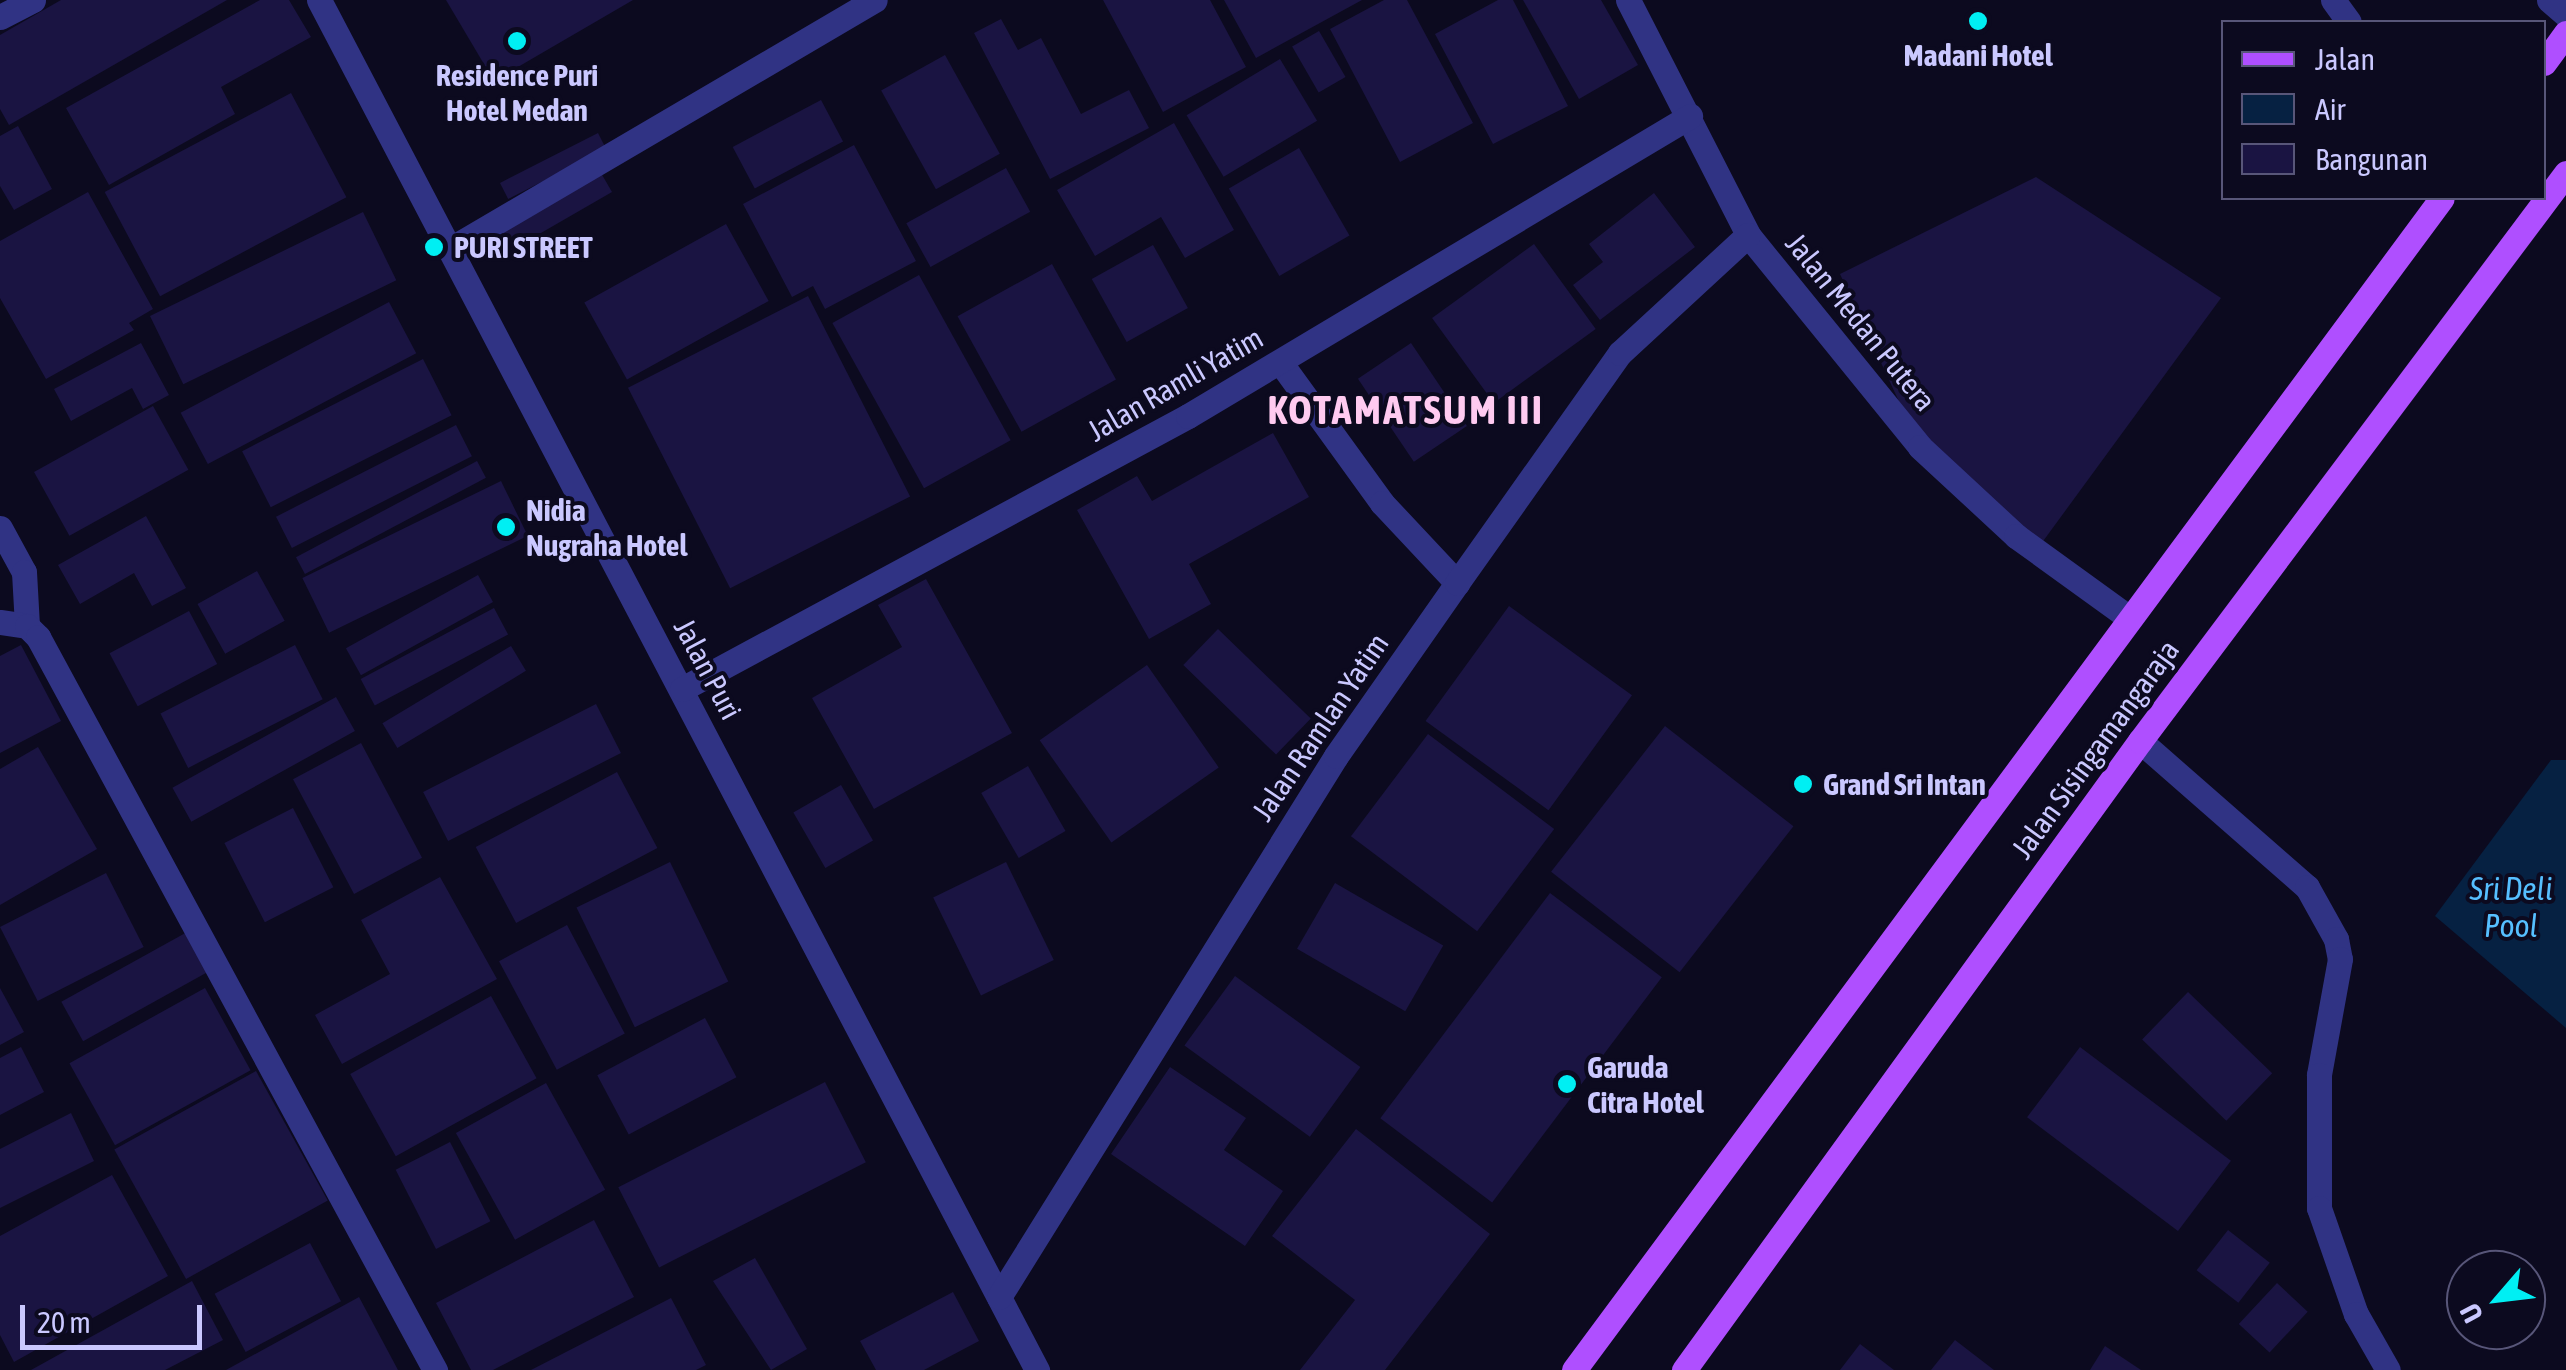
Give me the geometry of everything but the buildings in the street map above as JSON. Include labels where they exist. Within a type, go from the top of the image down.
[{"type":"main road","points":[[2546,59],[2566,33]]},
{"type":"main road","name":"Jalan Sisingamangaraja","points":[[2546,199],[2566,172]]},
{"type":"main road","name":"Jalan Sisingamangaraja","points":[[1574,1370],[2441,200]]},
{"type":"main road","name":"Jalan Sisingamangaraja","points":[[1684,1370],[2140,741],[2545,200]]},
{"type":"street","points":[[0,17],[33,0]]},
{"type":"street","name":"Jalan Puri","points":[[320,0],[1037,1370]]},
{"type":"street","points":[[452,248],[876,0]]},
{"type":"street","name":"Jalan Medan Putera","points":[[1628,0],[1748,235],[1920,446],[2016,536],[2128,617]]},
{"type":"street","points":[[2549,0],[2566,15]]},
{"type":"street","name":"Jalan Ramli Yatim","points":[[682,689],[1280,362],[1690,116]]},
{"type":"street","name":"Jalan Ramlan Yatim","points":[[999,1297],[1336,756],[1457,583],[1620,353],[1748,235]]},
{"type":"street","points":[[1280,362],[1382,503],[1457,583]]},
{"type":"street","points":[[0,528],[24,572],[27,626],[435,1370]]},
{"type":"street","points":[[0,622],[27,626]]},
{"type":"street","points":[[2140,741],[2308,887],[2336,939],[2340,959],[2319,1075],[2319,1208],[2356,1314],[2388,1370]]},
{"type":"water","name":"Sri Deli Pool","points":[[2551,760],[2566,760],[2566,1028],[2435,916]]},
{"type":"place","name":"Madani Hotel","points":[[1978,21]]},
{"type":"place","name":"Residence Puri Hotel Medan","points":[[517,41]]},
{"type":"place","name":"PURI STREET","points":[[434,247]]},
{"type":"place","name":"Nidia Nugraha Hotel","points":[[506,527]]},
{"type":"place","name":"Grand Sri Intan","points":[[1803,784]]},
{"type":"place","name":"Garuda Citra Hotel","points":[[1567,1084]]},
{"type":"district","name":"KOTAMATSUM III","points":[[1406,410]]}]
